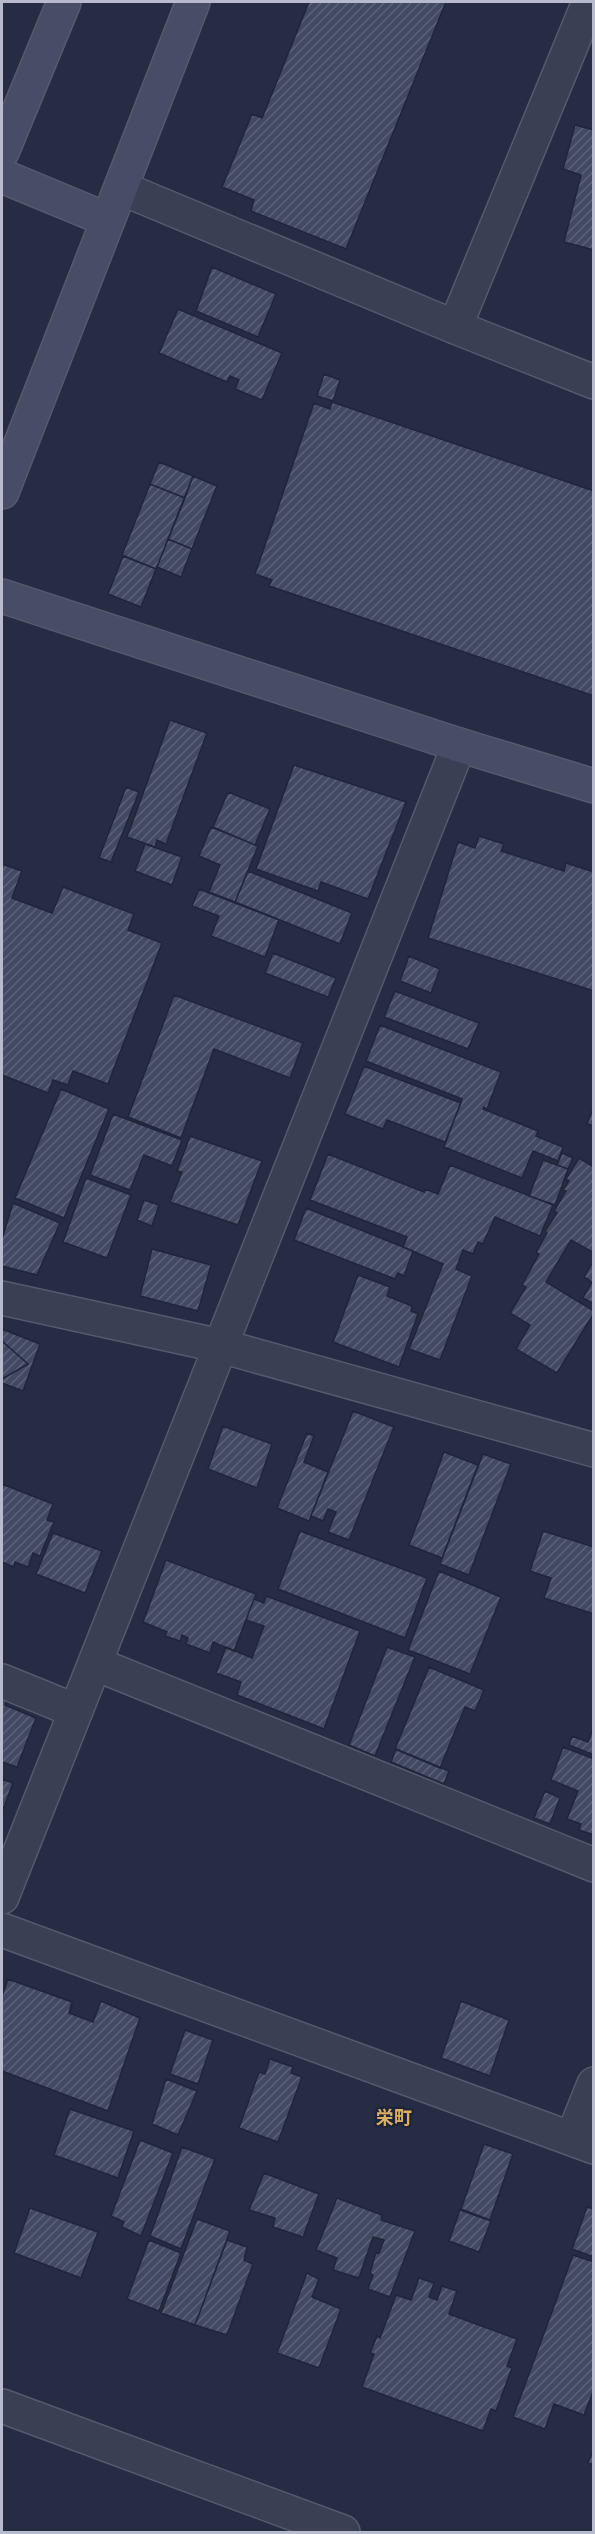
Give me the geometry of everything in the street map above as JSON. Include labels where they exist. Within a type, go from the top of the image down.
[{"type":"street","points":[[2,152],[64,2]]},
{"type":"street","points":[[2,492],[193,2]]},
{"type":"street","points":[[455,327],[589,2]]},
{"type":"street","points":[[2,176],[108,220]]},
{"type":"street","points":[[120,188],[594,382]]},
{"type":"street","points":[[2,596],[594,786]]},
{"type":"street","points":[[2,1897],[459,744]]},
{"type":"street","points":[[2,1298],[221,1346],[594,1450]]},
{"type":"street","points":[[96,1664],[594,1865]]},
{"type":"street","points":[[2,1681],[76,1711]]},
{"type":"street","points":[[2,1930],[583,2143],[594,2084]]},
{"type":"street","points":[[2,2406],[343,2532]]},
{"type":"building","points":[[309,2],[446,2],[346,249],[251,211],[254,200],[222,187],[252,114],[262,118]]},
{"type":"building","points":[[575,125],[594,130],[594,250],[564,242],[581,175],[563,169]]},
{"type":"building","points":[[212,267],[276,294],[258,337],[196,311]]},
{"type":"building","points":[[178,309],[282,353],[262,400],[235,389],[239,380],[230,376],[227,382],[159,353]]},
{"type":"building","points":[[324,374],[340,380],[333,401],[317,396]]},
{"type":"building","points":[[332,402],[594,491],[594,696],[269,586],[272,580],[255,574],[314,403],[330,409]]},
{"type":"building","points":[[159,462],[193,476],[185,498],[150,484]]},
{"type":"building","points":[[193,476],[217,486],[192,549],[168,539]]},
{"type":"building","points":[[150,484],[185,498],[156,569],[122,555]]},
{"type":"building","points":[[168,539],[192,549],[181,577],[157,567]]},
{"type":"building","points":[[123,556],[156,569],[141,607],[108,594]]},
{"type":"building","points":[[170,720],[207,733],[166,844],[157,840],[155,847],[127,837]]},
{"type":"building","points":[[294,765],[406,802],[368,899],[321,882],[318,891],[256,869]]},
{"type":"building","points":[[126,787],[139,792],[111,862],[99,858]]},
{"type":"building","points":[[228,792],[270,809],[255,845],[213,827]]},
{"type":"building","points":[[211,827],[258,846],[235,902],[209,892],[220,865],[199,856]]},
{"type":"building","points":[[479,836],[504,844],[501,851],[564,871],[566,863],[594,872],[594,991],[428,938],[458,842],[475,848]]},
{"type":"building","points":[[145,844],[182,857],[172,885],[135,871]]},
{"type":"building","points":[[2,864],[22,871],[12,898],[52,913],[63,887],[134,914],[128,930],[162,943],[108,1084],[73,1071],[68,1085],[53,1080],[48,1093],[2,1075]]},
{"type":"building","points":[[248,871],[352,913],[340,944],[235,902]]},
{"type":"building","points":[[199,889],[279,920],[265,957],[211,936],[219,916],[192,906]]},
{"type":"building","points":[[273,953],[336,978],[328,997],[265,973]]},
{"type":"building","points":[[409,956],[440,969],[431,993],[400,981]]},
{"type":"building","points":[[395,991],[479,1023],[468,1049],[384,1017]]},
{"type":"building","points":[[174,995],[303,1043],[290,1078],[214,1049],[181,1138],[128,1117]]},
{"type":"building","points":[[380,1025],[501,1072],[487,1109],[484,1107],[483,1109],[538,1131],[536,1136],[563,1147],[558,1161],[533,1151],[522,1178],[444,1147],[462,1099],[366,1061]]},
{"type":"building","points":[[364,1066],[461,1103],[445,1142],[387,1120],[383,1129],[345,1114]]},
{"type":"building","points":[[61,1089],[109,1109],[64,1218],[15,1198]]},
{"type":"building","points":[[594,1106],[594,1126],[587,1124]]},
{"type":"building","points":[[113,1114],[182,1140],[172,1166],[144,1155],[130,1190],[90,1175]]},
{"type":"building","points":[[190,1136],[262,1161],[238,1225],[170,1202],[182,1172],[177,1171]]},
{"type":"building","points":[[562,1153],[573,1158],[568,1169],[557,1165]]},
{"type":"building","points":[[328,1154],[424,1192],[425,1189],[438,1194],[450,1165],[553,1205],[540,1236],[495,1217],[483,1244],[478,1242],[473,1254],[463,1250],[456,1269],[472,1276],[440,1360],[409,1349],[443,1264],[403,1247],[407,1237],[310,1200]]},
{"type":"building","points":[[579,1158],[594,1167],[594,1253],[571,1240],[546,1282],[594,1313],[557,1373],[516,1349],[530,1325],[510,1313],[526,1287],[522,1285],[539,1254],[536,1252],[547,1233],[545,1231],[557,1213],[554,1211],[569,1181],[566,1179]]},
{"type":"building","points":[[543,1160],[568,1169],[555,1205],[529,1196]]},
{"type":"building","points":[[86,1178],[131,1195],[107,1258],[63,1242]]},
{"type":"building","points":[[144,1200],[159,1205],[152,1226],[137,1220]]},
{"type":"building","points":[[13,1203],[60,1223],[37,1275],[2,1266],[2,1239]]},
{"type":"building","points":[[306,1208],[413,1251],[404,1276],[398,1273],[395,1279],[294,1240]]},
{"type":"building","points":[[152,1249],[211,1265],[198,1311],[140,1296]]},
{"type":"building","points":[[594,1260],[594,1304],[583,1298],[592,1282],[584,1277]]},
{"type":"building","points":[[358,1275],[390,1287],[387,1296],[412,1306],[411,1311],[418,1314],[399,1367],[333,1342]]},
{"type":"building","points":[[2,1329],[40,1344],[23,1391],[2,1383],[2,1379],[28,1364],[2,1341]]},
{"type":"building","points":[[2,1341],[28,1364],[2,1379]]},
{"type":"building","points":[[353,1411],[394,1427],[349,1540],[328,1532],[336,1512],[328,1509],[323,1521],[311,1516]]},
{"type":"building","points":[[223,1426],[272,1444],[257,1488],[208,1469]]},
{"type":"building","points":[[307,1433],[314,1436],[304,1462],[328,1472],[309,1521],[277,1508]]},
{"type":"building","points":[[444,1452],[478,1465],[442,1558],[409,1545]]},
{"type":"building","points":[[483,1454],[511,1464],[469,1575],[440,1564]]},
{"type":"building","points":[[2,1484],[53,1504],[47,1520],[54,1522],[40,1556],[33,1553],[28,1567],[15,1562],[14,1567],[2,1562]]},
{"type":"building","points":[[300,1531],[427,1578],[405,1638],[278,1589]]},
{"type":"building","points":[[543,1531],[594,1547],[594,1614],[544,1598],[551,1578],[530,1571]]},
{"type":"building","points":[[53,1533],[102,1551],[85,1593],[36,1574]]},
{"type":"building","points":[[166,1560],[256,1594],[234,1651],[213,1642],[210,1653],[186,1644],[188,1638],[182,1635],[180,1641],[165,1636],[167,1632],[143,1622]]},
{"type":"building","points":[[439,1571],[501,1597],[470,1674],[408,1650]]},
{"type":"building","points":[[266,1596],[360,1631],[324,1729],[237,1695],[241,1682],[216,1673],[226,1647],[252,1658],[264,1626],[246,1620],[254,1599],[264,1603]]},
{"type":"building","points":[[387,1647],[415,1657],[375,1756],[349,1745]]},
{"type":"building","points":[[429,1667],[484,1690],[475,1711],[465,1707],[440,1768],[395,1749]]},
{"type":"building","points":[[2,1696],[7,1698],[5,1705],[36,1718],[17,1767],[2,1762]]},
{"type":"building","points":[[594,1726],[594,1755],[569,1745],[572,1736],[588,1742]]},
{"type":"building","points":[[563,1747],[594,1759],[594,1835],[579,1830],[581,1824],[567,1819],[578,1791],[551,1780]]},
{"type":"building","points":[[396,1749],[449,1771],[444,1784],[391,1762]]},
{"type":"building","points":[[2,1779],[13,1783],[2,1812]]},
{"type":"building","points":[[545,1791],[560,1798],[550,1824],[534,1818]]},
{"type":"building","points":[[8,1979],[72,2002],[69,2013],[93,2022],[101,2001],[140,2018],[108,2111],[2,2071],[2,1996]]},
{"type":"building","points":[[461,2001],[509,2020],[490,2076],[441,2058]]},
{"type":"building","points":[[185,2030],[213,2040],[198,2084],[170,2074]]},
{"type":"building","points":[[270,2059],[293,2067],[291,2073],[302,2077],[278,2142],[239,2128],[259,2072],[265,2074]]},
{"type":"building","points":[[166,2079],[197,2091],[178,2135],[152,2124]]},
{"type":"building","points":[[70,2109],[134,2131],[118,2178],[54,2155]]},
{"type":"building","points":[[140,2140],[173,2153],[141,2236],[122,2227],[124,2222],[111,2216]]},
{"type":"building","points":[[484,2144],[513,2154],[490,2220],[461,2209]]},
{"type":"building","points":[[182,2147],[215,2159],[181,2249],[150,2236]]},
{"type":"building","points":[[264,2173],[319,2194],[303,2237],[273,2227],[275,2218],[249,2210]]},
{"type":"building","points":[[337,2198],[382,2215],[381,2220],[415,2231],[390,2297],[368,2289],[373,2275],[370,2273],[376,2252],[379,2253],[384,2240],[373,2237],[359,2278],[333,2270],[337,2258],[316,2250]]},
{"type":"building","points":[[587,2207],[594,2209],[594,2257],[572,2249]]},
{"type":"building","points":[[30,2208],[98,2232],[81,2278],[14,2253]]},
{"type":"building","points":[[460,2210],[491,2221],[479,2252],[449,2241]]},
{"type":"building","points":[[197,2219],[230,2231],[195,2325],[161,2313]]},
{"type":"building","points":[[149,2240],[181,2253],[159,2311],[127,2299]]},
{"type":"building","points":[[227,2240],[247,2247],[244,2260],[253,2264],[227,2335],[195,2325]]},
{"type":"building","points":[[573,2255],[594,2262],[594,2389],[584,2415],[554,2404],[545,2429],[513,2417]]},
{"type":"building","points":[[307,2273],[319,2279],[312,2297],[341,2309],[319,2368],[277,2353]]},
{"type":"building","points":[[419,2278],[434,2283],[429,2297],[437,2300],[442,2286],[457,2291],[449,2314],[517,2339],[507,2366],[512,2368],[496,2411],[491,2409],[483,2431],[362,2387],[374,2354],[370,2353],[377,2336],[380,2338],[396,2295],[411,2300]]},
{"type":"building","points":[[594,2449],[594,2465],[588,2463]]},
{"type":"district","name":"栄町","points":[[394,2118]]}]
